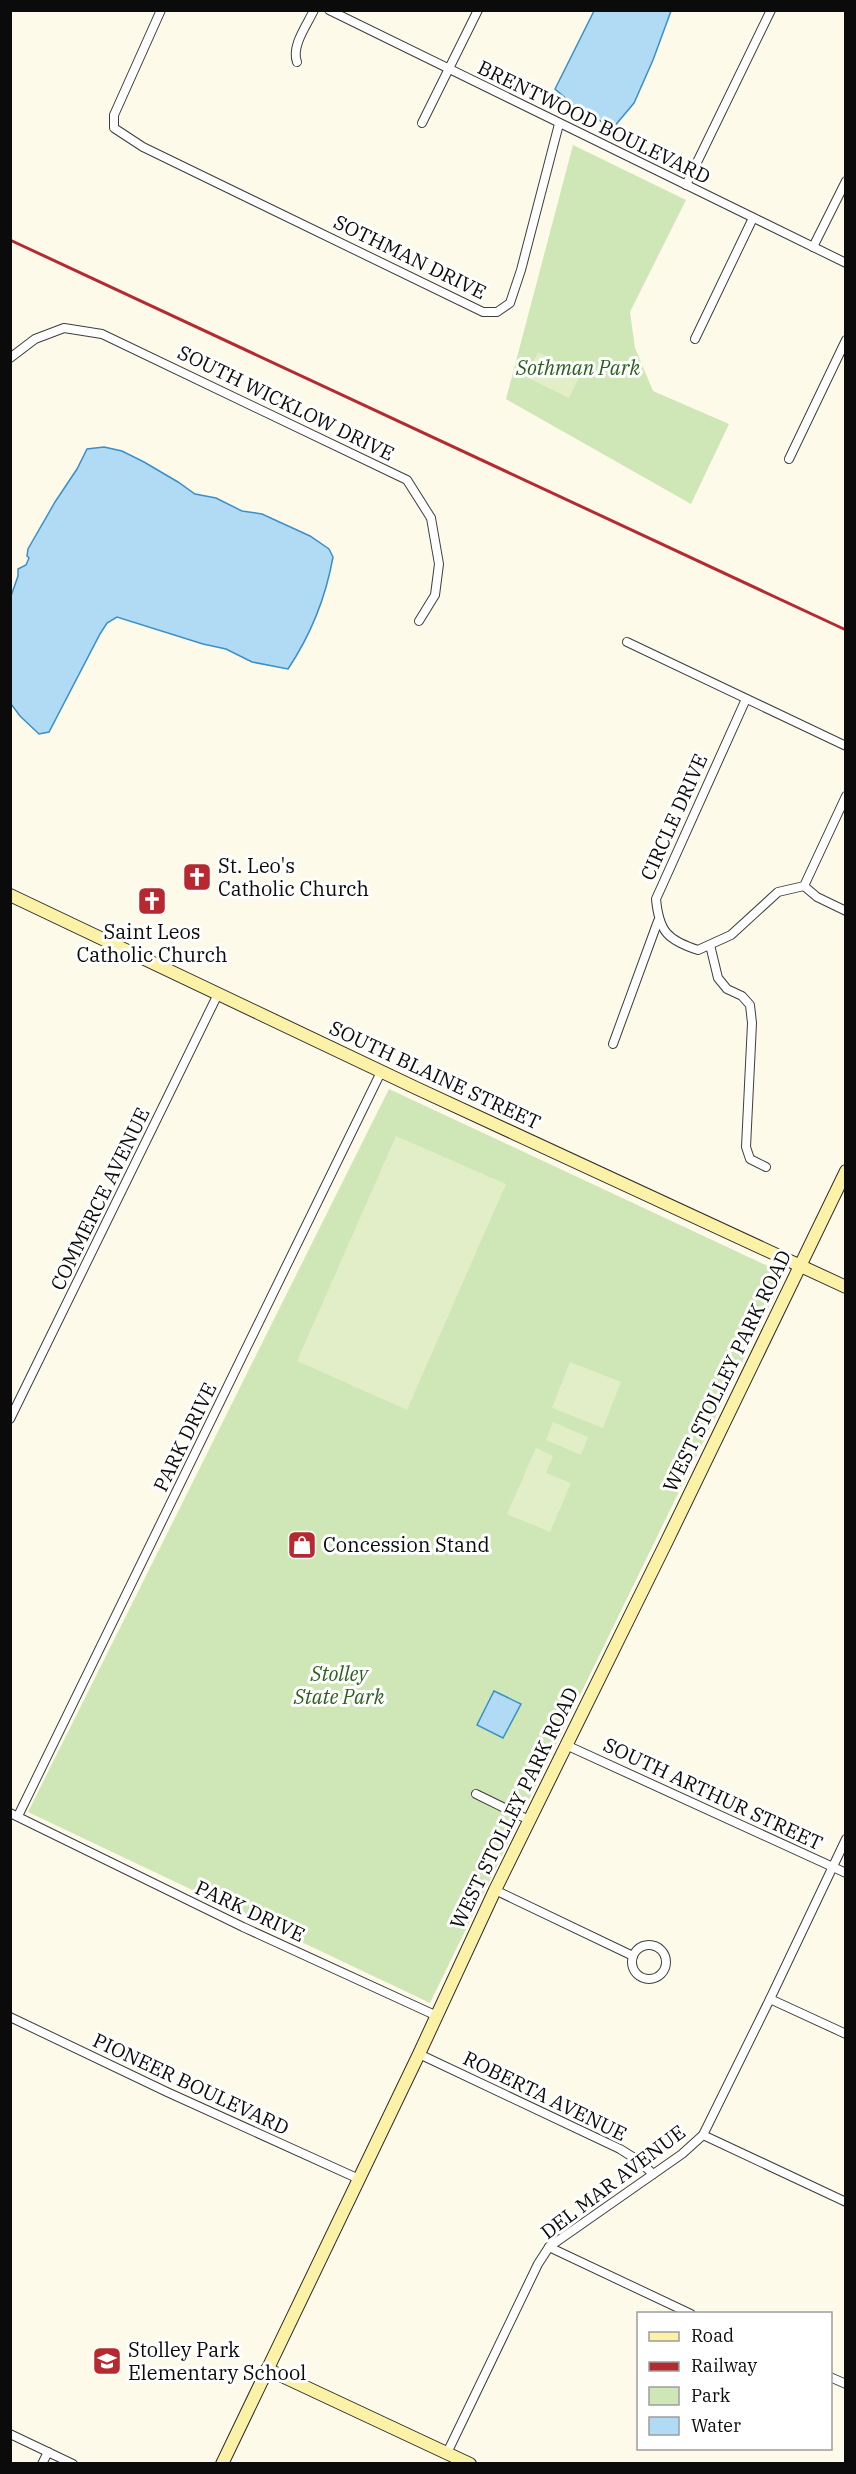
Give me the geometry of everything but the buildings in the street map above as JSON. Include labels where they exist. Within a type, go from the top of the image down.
[{"type":"main road","name":"SOUTH BLAINE STREET","points":[[10,895],[381,1072],[846,1287]]},
{"type":"main road","name":"WEST STOLLEY PARK ROAD","points":[[222,2463],[419,2054],[495,1890],[846,1171]]},
{"type":"main road","points":[[267,2369],[470,2463]]},
{"type":"street","name":"SOTHMAN DRIVE","points":[[161,10],[114,115],[114,128],[143,147],[483,312],[497,312],[510,303],[522,270],[559,124]]},
{"type":"street","points":[[297,62],[295,55],[298,43],[314,10]]},
{"type":"street","name":"BRENTWOOD BOULEVARD","points":[[329,10],[846,263]]},
{"type":"street","points":[[422,123],[478,10]]},
{"type":"street","points":[[686,185],[771,10]]},
{"type":"street","points":[[813,247],[846,181]]},
{"type":"street","points":[[695,339],[753,218]]},
{"type":"street","name":"SOUTH WICKLOW DRIVE","points":[[10,358],[35,339],[64,328],[102,334],[407,480],[431,518],[440,564],[435,595],[419,621]]},
{"type":"street","points":[[789,459],[846,340]]},
{"type":"street","points":[[627,642],[846,746]]},
{"type":"street","name":"CIRCLE DRIVE","points":[[613,1044],[658,921],[656,899],[746,699]]},
{"type":"street","points":[[804,886],[846,796]]},
{"type":"street","points":[[658,921],[668,936],[682,945],[698,950],[731,935],[778,892],[804,886]]},
{"type":"street","points":[[804,886],[817,897],[846,911]]},
{"type":"street","points":[[710,945],[718,978],[727,989],[742,996],[750,1005],[752,1023],[746,1148],[750,1159],[766,1167]]},
{"type":"street","name":"COMMERCE AVENUE","points":[[10,1419],[218,994]]},
{"type":"street","name":"PARK DRIVE","points":[[381,1072],[14,1815],[243,1927],[437,2016]]},
{"type":"street","name":"SOUTH ARTHUR STREET","points":[[566,1745],[846,1873]]},
{"type":"street","points":[[476,1794],[529,1820]]},
{"type":"street","name":"DEL MAR AVENUE","points":[[447,2453],[538,2264],[549,2247],[682,2154],[703,2135],[771,1999],[846,1839]]},
{"type":"street","points":[[495,1890],[633,1956]]},
{"type":"street","points":[[644,1946],[655,1948],[664,1954],[667,1962],[665,1969],[652,1979],[642,1978],[634,1972],[631,1963],[633,1956],[636,1949],[644,1946]]},
{"type":"street","points":[[771,1999],[846,2034]]},
{"type":"street","name":"PIONEER BOULEVARD","points":[[10,2017],[167,2092],[359,2179]]},
{"type":"street","name":"ROBERTA AVENUE","points":[[419,2054],[620,2149],[639,2161],[653,2174]]},
{"type":"street","points":[[703,2135],[846,2202]]},
{"type":"street","points":[[549,2247],[689,2312]]},
{"type":"street","points":[[832,2377],[846,2384]]},
{"type":"street","points":[[10,2434],[73,2463]]},
{"type":"street","points":[[42,2463],[48,2452]]},
{"type":"green space","name":"Sothman Park","points":[[573,145],[686,200],[630,312],[635,348],[653,391],[729,424],[691,504],[506,399]]},
{"type":"green space","points":[[538,352],[581,374],[569,398],[526,377]]},
{"type":"green space","name":"Stolley State Park","points":[[389,1089],[785,1274],[430,2003],[28,1812]]},
{"type":"green space","points":[[396,1136],[506,1184],[407,1410],[297,1361]]},
{"type":"green space","points":[[570,1362],[621,1382],[603,1428],[552,1408]]},
{"type":"green space","points":[[553,1422],[588,1437],[581,1455],[546,1440]]},
{"type":"green space","points":[[536,1448],[553,1456],[546,1473],[571,1483],[550,1532],[507,1514]]},
{"type":"water","points":[[594,11],[671,11],[634,103],[613,128],[577,108],[555,89]]},
{"type":"water","points":[[104,447],[122,451],[144,462],[195,494],[216,498],[242,511],[262,514],[310,536],[329,549],[333,557],[330,572],[310,629],[288,669],[252,662],[226,649],[117,617],[107,623],[100,634],[49,732],[39,734],[11,704],[11,596],[18,569],[26,565],[29,558],[28,549],[87,449]]},
{"type":"water","points":[[494,1691],[521,1704],[503,1738],[477,1725]]},
{"type":"railway","points":[[10,240],[846,630]]},
{"type":"place","name":"St. Leo's Catholic Church","points":[[197,877]]},
{"type":"place","name":"Saint Leos Catholic Church","points":[[152,901]]},
{"type":"place","name":"Concession Stand","points":[[302,1545]]},
{"type":"place","name":"Stolley Park Elementary School","points":[[107,2361]]}]
